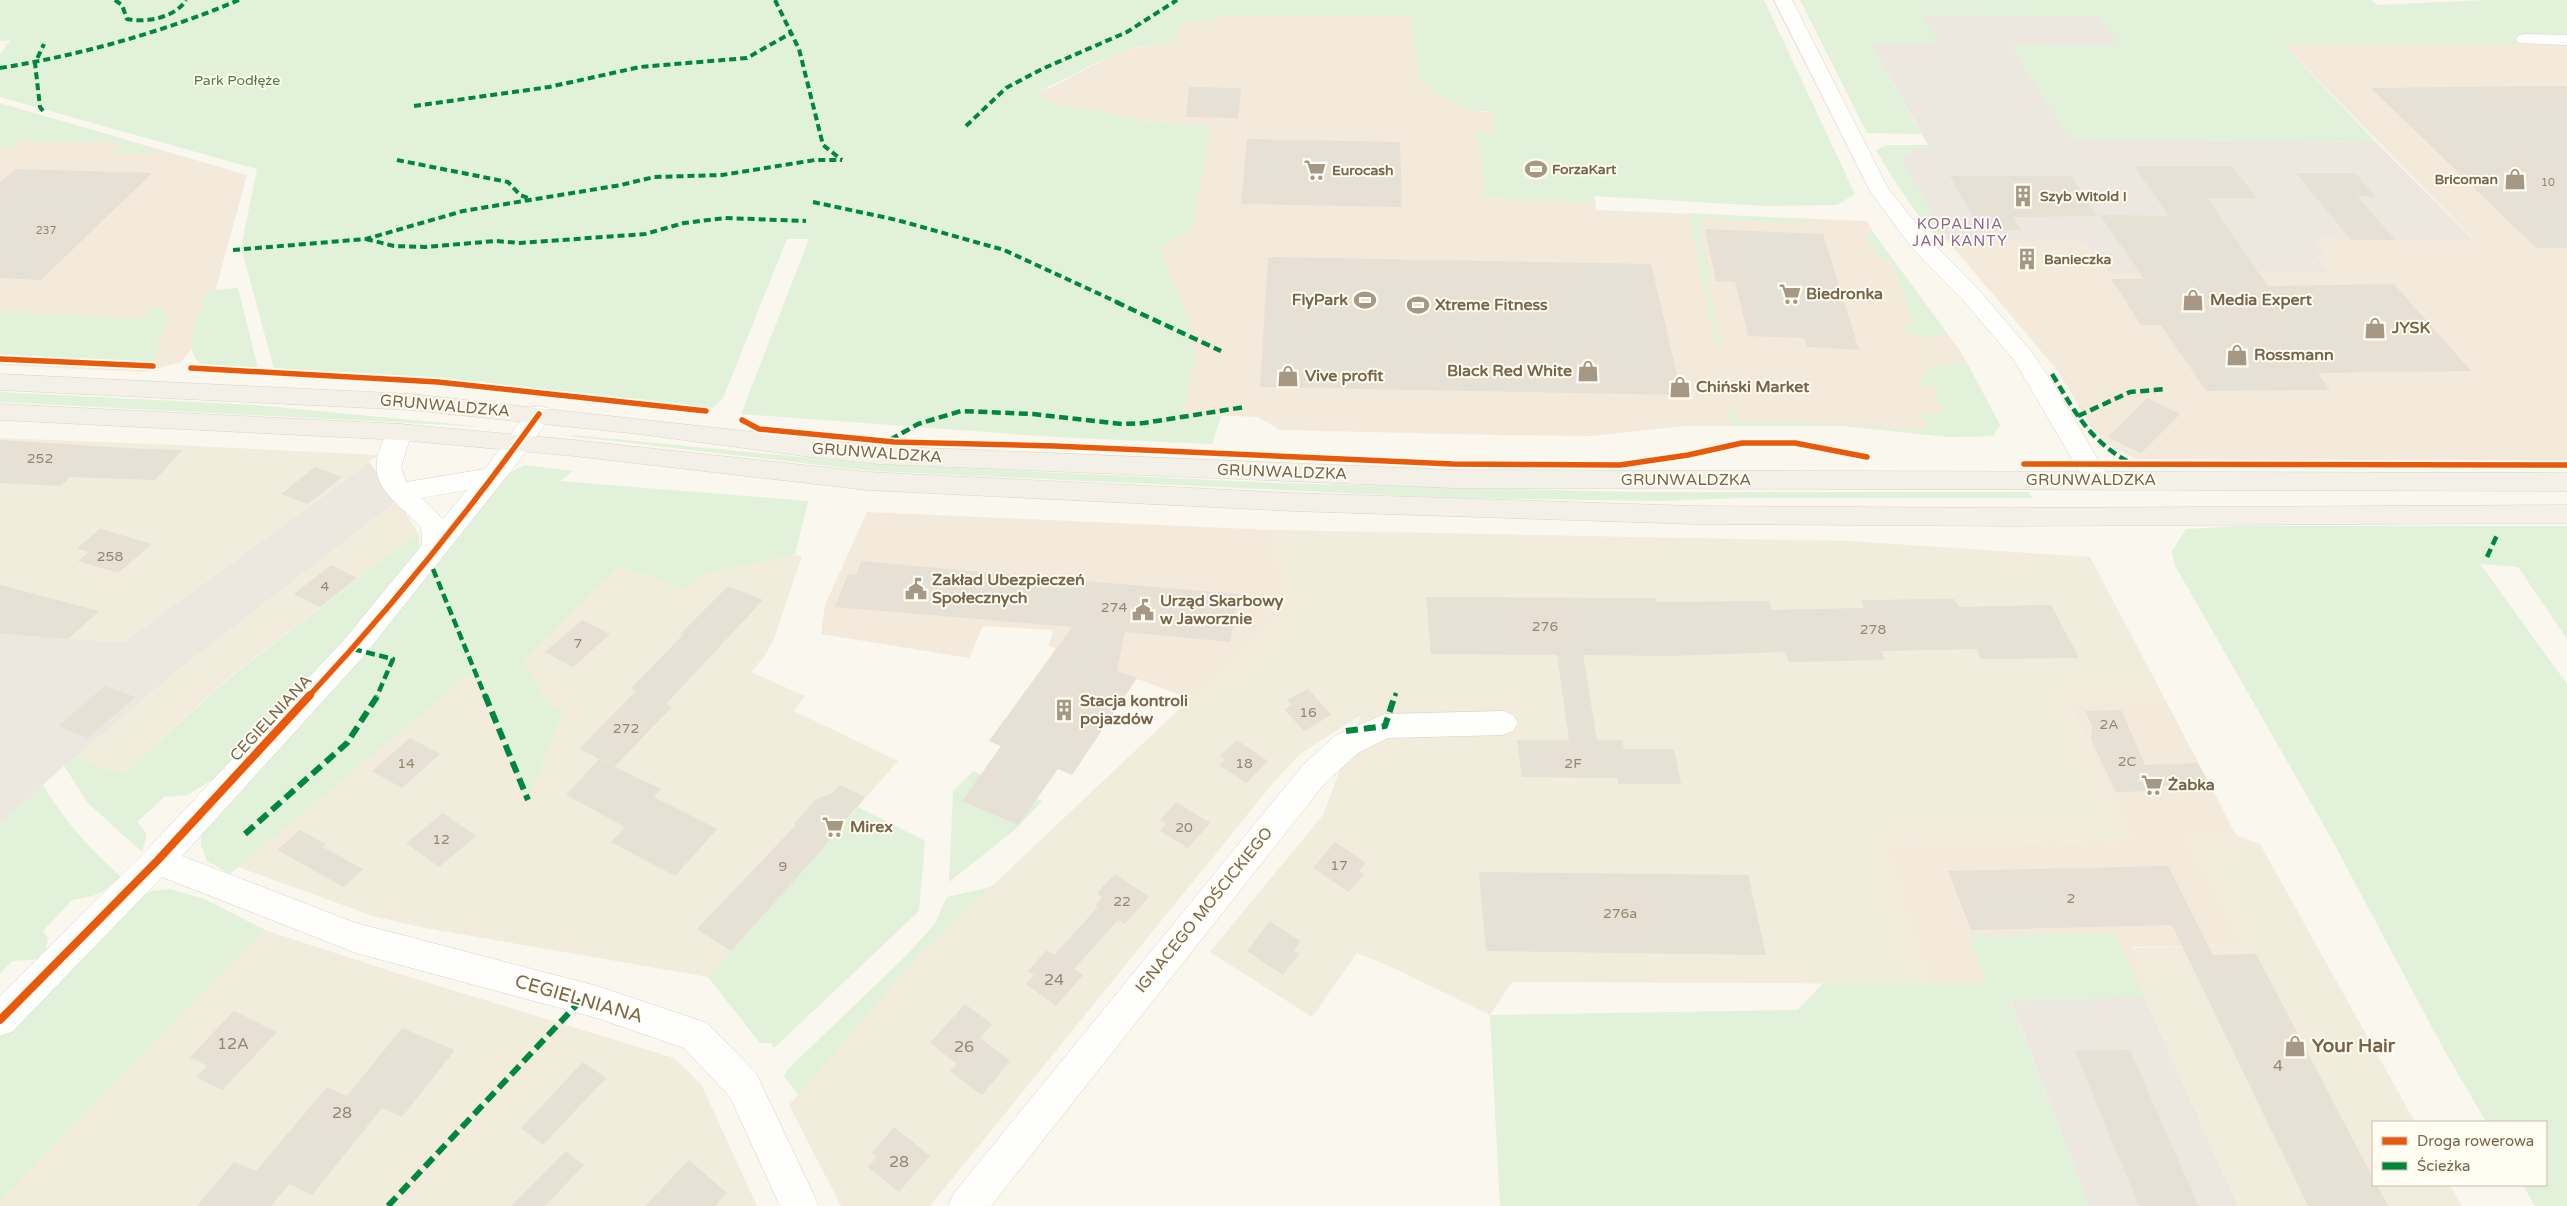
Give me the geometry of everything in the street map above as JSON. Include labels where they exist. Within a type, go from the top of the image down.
[{"type":"main road","name":"GRUNWALDZKA","points":[[0,382],[411,402],[539,414],[850,452],[1275,472],[1465,479],[2567,482]]},
{"type":"main road","name":"GRUNWALDZKA","points":[[0,412],[400,432],[518,442],[867,481],[1363,505],[1657,514],[1800,516],[2013,517],[2567,514]]},
{"type":"street","points":[[1783,0],[1880,191],[1920,243],[1971,294],[2022,355],[2041,383],[2098,480]]},
{"type":"street","points":[[2525,39],[2567,40]]},
{"type":"street","name":"CEGIELNIANA","points":[[0,1020],[157,861],[353,648],[493,476],[539,414]]},
{"type":"street","points":[[400,432],[387,464],[387,474],[400,492],[433,524],[436,547]]},
{"type":"street","points":[[400,492],[448,486],[493,476]]},
{"type":"street","name":"IGNACEGO MOŚCICKIEGO","points":[[967,1206],[1314,774],[1348,744],[1385,726],[1503,724]]},
{"type":"street","name":"CEGIELNIANA","points":[[157,861],[356,938],[597,1002],[695,1036],[743,1085],[800,1206]]},
{"type":"shaded area","points":[[1921,15],[2097,16],[2121,46],[2011,45],[2070,139],[2376,142],[2474,241],[2315,239],[2326,254],[2317,255],[2330,273],[2110,274],[2096,250],[2090,250],[2084,241],[1947,240],[1901,159],[1914,148],[1929,147],[1870,42],[1938,43]]},
{"type":"shaded area","points":[[1219,16],[1410,16],[1419,78],[1481,112],[1493,112],[1496,131],[1477,131],[1485,198],[1595,202],[1596,210],[1867,221],[1874,234],[1961,352],[2000,425],[1993,436],[1949,437],[1844,426],[1684,426],[1592,436],[1497,435],[1280,430],[1258,417],[1183,414],[1195,351],[1160,246],[1191,231],[1211,126],[1140,121],[1094,110],[1055,104],[1035,92],[1052,87],[1118,52],[1157,43],[1171,45],[1183,21],[1214,21]]},
{"type":"shaded area","points":[[2283,44],[2567,44],[2567,461],[2135,459],[2107,444],[2092,428],[2057,370],[1947,240],[2084,241],[2090,250],[2095,250],[2111,274],[2329,273],[2317,254],[2325,254],[2314,239],[2474,240]]},
{"type":"shaded area","points":[[0,103],[247,175],[203,336],[181,362],[144,372],[0,365]]},
{"type":"shaded area","points":[[0,438],[378,455],[124,642],[0,634]]},
{"type":"shaded area","points":[[369,462],[398,500],[178,670],[64,766],[0,824],[0,634],[124,642]]},
{"type":"shaded area","points":[[398,500],[419,535],[409,539],[227,679],[122,775],[75,756],[178,670]]},
{"type":"shaded area","points":[[867,512],[1274,530],[1282,613],[1191,699],[1049,646],[1053,630],[983,626],[969,658],[821,634],[825,605]]},
{"type":"shaded area","points":[[1274,530],[1849,541],[2090,557],[2166,701],[2069,703],[2132,840],[1886,846],[1928,984],[1512,982],[1490,1015],[1396,969],[1357,953],[1312,1017],[1210,952],[1323,815],[1361,715],[1300,754],[1273,783],[930,1206],[841,1206],[789,1105],[919,955],[1281,613]]},
{"type":"shaded area","points":[[795,555],[802,556],[774,639],[764,657],[751,672],[805,696],[794,711],[898,761],[708,977],[420,927],[373,916],[238,867],[473,671],[528,799],[564,710],[550,706],[524,661],[620,566],[683,589],[707,573]]},
{"type":"shaded area","points":[[2166,701],[2236,835],[2186,837],[2242,945],[2132,947],[2143,981],[1928,984],[1886,846],[2132,840],[2069,702]]},
{"type":"shaded area","points":[[2236,835],[2260,844],[2414,1121],[2372,1121],[2372,1186],[2451,1186],[2462,1206],[2238,1206],[2144,997],[2132,981],[2142,981],[2132,948],[2241,945],[2186,837]]},
{"type":"shaded area","points":[[265,930],[390,971],[674,1058],[701,1084],[757,1206],[0,1206],[0,1200]]},
{"type":"shaded area","points":[[2144,997],[2238,1206],[2089,1206],[2011,1001]]},
{"type":"green space","name":"Park Podłęże","points":[[0,0],[1764,0],[1855,194],[1837,205],[1767,206],[1594,196],[1595,202],[1485,198],[1477,131],[1496,131],[1493,112],[1470,109],[1452,103],[1435,93],[1418,78],[1410,16],[1219,16],[1214,21],[1183,21],[1171,45],[1153,45],[1118,53],[1036,92],[1055,104],[1094,110],[1140,121],[1211,126],[1191,231],[1160,247],[1188,320],[1195,351],[1183,414],[1221,416],[1212,444],[1055,437],[741,414],[809,239],[787,239],[723,398],[713,408],[477,382],[274,369],[241,247],[257,169],[0,97],[0,55],[10,40],[0,41]]},
{"type":"green space","points":[[1800,0],[2371,0],[2377,5],[2487,0],[2567,0],[2567,44],[2283,44],[2376,142],[2070,139],[2011,45],[2120,46],[2097,16],[1921,15],[1939,43],[1870,42],[1921,134],[1867,133]]},
{"type":"green space","points":[[0,104],[121,138],[161,153],[114,153],[122,143],[19,141],[9,149],[0,146]]},
{"type":"green space","points":[[1887,145],[1928,145],[1929,148],[1914,148],[1901,159],[1947,240],[1940,241],[1913,208],[1890,174],[1876,150]]},
{"type":"green space","points":[[1689,213],[1814,220],[1811,223],[1699,219],[1710,277],[1706,277],[1721,348],[1716,348]]},
{"type":"green space","points":[[1873,232],[1947,333],[1922,337],[1906,329],[1903,324],[1914,324],[1891,260],[1881,259],[1866,238],[1867,234]]},
{"type":"green space","points":[[238,288],[258,369],[204,366],[196,360],[192,342],[196,320],[207,291]]},
{"type":"green space","points":[[152,307],[163,310],[167,318],[154,363],[0,356],[0,311],[140,319]]},
{"type":"green space","points":[[1967,363],[2000,425],[1993,436],[1949,437],[1844,426],[1732,426],[1728,407],[1733,407],[1738,423],[1759,423],[1760,421],[1928,429],[1923,413],[1944,413],[1934,386],[1922,385],[1921,374],[1934,365]]},
{"type":"green space","points":[[0,392],[255,405],[486,427],[0,402]]},
{"type":"green space","points":[[570,436],[874,464],[1275,483],[1631,492],[2028,492],[2033,498],[1741,498],[1660,501],[1452,498],[872,471]]},
{"type":"green space","points":[[525,465],[573,471],[560,481],[808,501],[795,555],[707,573],[683,589],[620,566],[524,661],[550,706],[564,710],[528,800],[473,671],[230,874],[207,861],[201,845],[201,834],[502,481],[511,472]]},
{"type":"green space","points":[[2242,526],[2567,526],[2567,639],[2518,567],[2480,564],[2567,684],[2567,1206],[2535,1206],[2524,1186],[2547,1186],[2547,1121],[2485,1121],[2442,1046],[2330,836],[2174,564],[2172,551],[2186,529]]},
{"type":"green space","points":[[419,535],[420,550],[314,676],[217,777],[187,795],[164,797],[137,822],[147,834],[142,852],[88,803],[64,766],[75,756],[122,775],[227,680],[409,539]]},
{"type":"green space","points":[[973,771],[1042,801],[1017,828],[949,882],[953,791]]},
{"type":"green space","points":[[43,785],[78,834],[121,877],[93,896],[72,900],[43,931],[48,938],[46,949],[40,959],[12,961],[0,974],[0,824]]},
{"type":"green space","points":[[858,807],[925,841],[919,911],[774,1048],[771,1043],[760,1043],[708,977]]},
{"type":"green space","points":[[991,887],[919,955],[798,1095],[784,1076],[788,1069],[907,955],[934,925],[947,897]]},
{"type":"green space","points":[[170,889],[204,899],[265,930],[0,1200],[0,1034],[135,899],[152,891]]},
{"type":"green space","points":[[2114,933],[2144,997],[2011,1002],[2089,1206],[1500,1206],[1490,1015],[1798,1010],[1823,983],[1986,983],[1969,936]]},
{"type":"building","name":"Bricoman","points":[[2567,86],[2567,248],[2536,248],[2371,88]]},
{"type":"building","points":[[1189,87],[1241,88],[1238,118],[1186,117]]},
{"type":"building","points":[[1247,139],[1400,142],[1402,207],[1241,204]]},
{"type":"building","points":[[2134,166],[2232,166],[2257,198],[2207,198],[2268,286],[2394,284],[2471,371],[2318,373],[2330,390],[2206,391],[2161,325],[2141,325],[2111,279],[2144,279],[2100,215],[2169,216]]},
{"type":"building","points":[[16,169],[152,173],[41,280],[0,278],[0,182]]},
{"type":"building","points":[[2296,173],[2355,173],[2376,197],[2357,196],[2395,240],[2351,240]]},
{"type":"building","name":"Szyb Witold I","points":[[1950,176],[2071,176],[2097,216],[2013,217],[2021,230],[1980,230]]},
{"type":"building","name":"Biedronka","points":[[1705,229],[1823,234],[1859,350],[1807,347],[1804,338],[1748,336],[1735,282],[1716,281]]},
{"type":"building","points":[[1268,257],[1651,264],[1682,395],[1260,387]]},
{"type":"building","points":[[2147,398],[2180,414],[2141,453],[2108,437]]},
{"type":"building","points":[[0,440],[182,450],[155,480],[70,477],[61,486],[0,483]]},
{"type":"building","points":[[315,467],[342,477],[308,504],[281,494]]},
{"type":"building","points":[[100,529],[152,544],[118,573],[78,561],[89,552],[77,548]]},
{"type":"building","points":[[861,561],[1239,594],[1230,642],[1125,632],[1117,671],[1137,678],[1072,775],[1058,769],[1018,825],[962,801],[1001,746],[989,741],[1072,627],[835,607],[848,574],[856,575]]},
{"type":"building","points":[[331,565],[357,578],[320,607],[294,594]]},
{"type":"building","points":[[0,585],[99,611],[68,639],[0,634]]},
{"type":"building","points":[[728,586],[763,600],[666,704],[672,707],[615,766],[579,749],[636,691],[631,688],[683,635],[680,634]]},
{"type":"building","points":[[1426,597],[1655,598],[1656,602],[1769,601],[1772,610],[1864,608],[1861,600],[1954,599],[1959,607],[2051,605],[2079,658],[1981,659],[1977,649],[1881,651],[1885,660],[1789,662],[1785,652],[1668,656],[1583,655],[1597,740],[1622,740],[1624,749],[1674,749],[1681,784],[1618,784],[1618,778],[1522,777],[1517,740],[1569,740],[1557,655],[1431,654]]},
{"type":"building","points":[[582,620],[610,634],[573,667],[545,652]]},
{"type":"building","points":[[105,686],[135,697],[88,738],[58,726]]},
{"type":"building","points":[[1308,689],[1331,715],[1304,731],[1284,709],[1292,705],[1287,700]]},
{"type":"building","points":[[2121,710],[2145,765],[2198,763],[2210,786],[2154,786],[2156,791],[2116,792],[2091,740],[2092,725],[2085,711]]},
{"type":"building","points":[[410,738],[440,754],[402,788],[372,771]]},
{"type":"building","points":[[1237,740],[1268,761],[1246,783],[1219,765],[1225,759],[1220,756]]},
{"type":"building","points":[[599,759],[661,789],[654,797],[717,829],[675,876],[611,842],[625,827],[566,795]]},
{"type":"building","points":[[840,785],[865,797],[817,855],[731,951],[697,929],[796,825],[794,824],[816,799],[833,793]]},
{"type":"building","points":[[1176,802],[1210,823],[1188,848],[1160,831],[1166,824],[1160,820]]},
{"type":"building","points":[[443,813],[476,836],[439,867],[406,843]]},
{"type":"building","points":[[300,830],[326,844],[323,847],[363,869],[344,887],[277,850]]},
{"type":"building","points":[[1335,842],[1366,863],[1359,871],[1364,874],[1349,892],[1313,868]]},
{"type":"building","points":[[2168,866],[2213,955],[2256,954],[2372,1176],[2372,1186],[2378,1186],[2388,1206],[2308,1206],[2172,925],[1971,930],[1948,871]]},
{"type":"building","points":[[1479,872],[1748,875],[1766,955],[1486,951]]},
{"type":"building","points":[[1115,874],[1149,897],[1125,924],[1118,920],[1074,969],[1083,975],[1056,1006],[1026,984],[1034,975],[1028,971],[1047,950],[1054,955],[1098,907],[1096,905],[1102,897],[1097,893]]},
{"type":"building","points":[[1270,921],[1300,941],[1294,951],[1299,954],[1283,975],[1247,951]]},
{"type":"building","points":[[965,1004],[992,1024],[980,1038],[1010,1061],[982,1095],[950,1071],[957,1064],[930,1043]]},
{"type":"building","points":[[234,1011],[277,1032],[222,1090],[196,1077],[207,1066],[190,1057]]},
{"type":"building","points":[[402,1028],[455,1050],[402,1117],[382,1108],[312,1195],[289,1184],[271,1206],[197,1206],[234,1162],[256,1171],[327,1087],[347,1096]]},
{"type":"building","points":[[2130,1050],[2199,1206],[2139,1206],[2075,1051]]},
{"type":"building","points":[[583,1062],[606,1078],[543,1145],[521,1128]]},
{"type":"building","points":[[894,1127],[930,1156],[899,1192],[868,1167],[877,1157],[872,1153]]},
{"type":"building","points":[[566,1151],[584,1165],[545,1206],[511,1206]]},
{"type":"building","points":[[689,1160],[727,1193],[715,1206],[645,1206]]},
{"type":"marked path","points":[[115,0],[122,5],[127,19],[133,20],[151,19],[169,14],[177,10],[186,0]]},
{"type":"marked path","points":[[0,68],[54,58],[106,44],[215,10],[239,0]]},
{"type":"marked path","points":[[775,0],[799,49],[823,145],[842,160]]},
{"type":"marked path","points":[[966,126],[1006,88],[1042,69],[1127,32],[1177,0]]},
{"type":"marked path","points":[[414,106],[549,87],[640,67],[747,58],[791,33]]},
{"type":"marked path","points":[[43,111],[40,107],[35,63],[44,44]]},
{"type":"marked path","points":[[397,160],[508,182],[520,195],[531,199]]},
{"type":"marked path","points":[[233,250],[366,239],[463,211],[621,185],[654,177],[722,175],[815,160],[842,160]]},
{"type":"marked path","points":[[813,202],[897,220],[1004,250],[1221,351]]},
{"type":"marked path","points":[[366,239],[394,246],[425,247],[496,241],[520,243],[645,234],[664,227],[725,218],[745,217],[806,221]]},
{"type":"marked path","points":[[2052,374],[2075,413],[2091,434],[2101,444],[2127,461]]},
{"type":"marked path","points":[[2078,416],[2130,392],[2166,389]]},
{"type":"marked path","points":[[890,440],[918,424],[961,411],[1033,414],[1122,424],[1144,423],[1245,407]]},
{"type":"marked path","points":[[2487,557],[2498,533]]},
{"type":"marked path","points":[[433,569],[528,800]]},
{"type":"marked path","points":[[245,834],[347,743],[378,695],[393,659],[353,649]]},
{"type":"marked path","points":[[1346,731],[1385,726],[1396,693]]},
{"type":"marked path","points":[[388,1206],[583,998]]},
{"type":"cycle path","points":[[0,359],[153,366]]},
{"type":"cycle path","points":[[191,368],[438,382],[706,411]]},
{"type":"cycle path","points":[[0,1020],[157,861],[353,649],[506,460],[539,414]]},
{"type":"cycle path","points":[[742,420],[759,429],[894,442],[1054,446],[1453,464],[1620,465],[1688,455],[1742,443],[1795,443],[1867,457]]},
{"type":"cycle path","points":[[2024,464],[2567,465]]},
{"type":"place","name":"ForzaKart","points":[[1536,169]]},
{"type":"place","name":"Eurocash","points":[[1315,170]]},
{"type":"place","name":"Bricoman","points":[[2515,179]]},
{"type":"place","name":"Szyb Witold I","points":[[2023,196]]},
{"type":"place","name":"Banieczka","points":[[2027,259]]},
{"type":"place","name":"Biedronka","points":[[1790,294]]},
{"type":"place","name":"FlyPark","points":[[1365,300]]},
{"type":"place","name":"Media Expert","points":[[2193,300]]},
{"type":"place","name":"Xtreme Fitness","points":[[1418,305]]},
{"type":"place","name":"JYSK","points":[[2375,328]]},
{"type":"place","name":"Rossmann","points":[[2237,355]]},
{"type":"place","name":"Black Red White","points":[[1588,371]]},
{"type":"place","name":"Vive profit","points":[[1288,376]]},
{"type":"place","name":"Chiński Market","points":[[1680,387]]},
{"type":"place","name":"Zakład Ubezpieczeń Społecznych","points":[[916,589]]},
{"type":"place","name":"Urząd Skarbowy w Jaworznie","points":[[1143,610]]},
{"type":"place","name":"Stacja kontroli pojazdów","points":[[1064,710]]},
{"type":"place","name":"Żabka","points":[[2152,785]]},
{"type":"place","name":"Mirex","points":[[833,827]]},
{"type":"place","name":"Your Hair","points":[[2295,1046]]},
{"type":"district","name":"KOPALNIA JAN KANTY","points":[[1960,232]]}]
